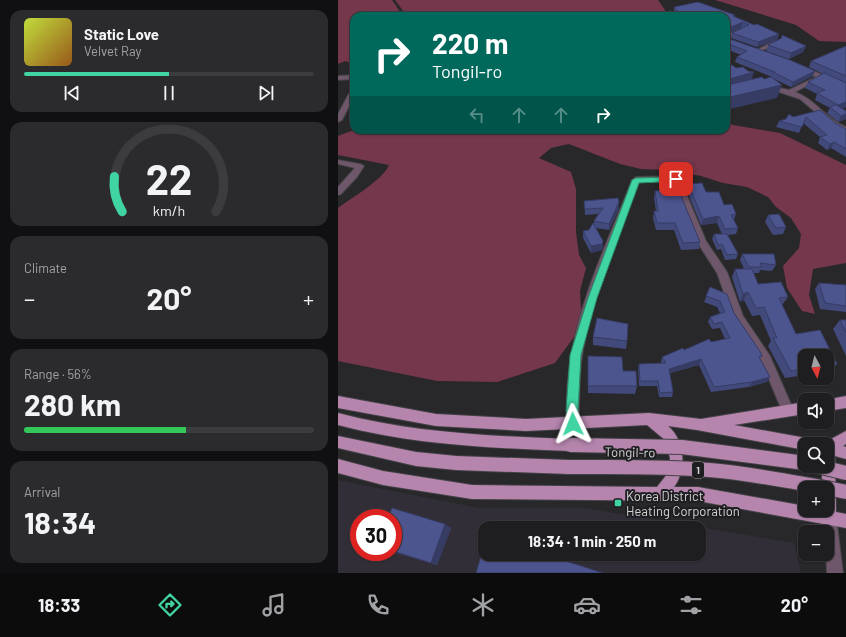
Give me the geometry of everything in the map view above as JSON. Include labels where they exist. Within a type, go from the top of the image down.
[{"type":"main road","points":[[338,402],[353,406],[436,420],[526,425],[573,424],[649,419],[697,424],[798,443]]},
{"type":"main road","points":[[834,404],[846,402]]},
{"type":"main road","points":[[697,424],[798,408]]},
{"type":"main road","name":"Tongil-ro","points":[[338,419],[391,430],[436,437],[513,443],[682,447],[798,462]]},
{"type":"main road","points":[[649,419],[670,436],[677,458],[674,476],[661,493]]},
{"type":"main road","points":[[834,444],[846,437]]},
{"type":"main road","name":"Tongil-ro","points":[[338,442],[416,459],[456,463],[499,466],[642,466],[691,469],[769,477],[798,483]]},
{"type":"main road","points":[[834,450],[846,453]]},
{"type":"main road","points":[[338,466],[383,478],[472,492],[698,494],[798,511]]},
{"type":"main road","points":[[834,470],[846,473]]},
{"type":"main road","name":"Tongil-ro","points":[[834,490],[846,492]]},
{"type":"main road","points":[[833,517],[846,520]]},
{"type":"street","points":[[730,35],[743,30]]},
{"type":"street","points":[[763,53],[754,50],[777,42]]},
{"type":"street","points":[[797,65],[846,87]]},
{"type":"street","points":[[790,92],[822,76]]},
{"type":"street","points":[[338,78],[350,77]]},
{"type":"street","points":[[760,85],[790,92],[805,99],[835,126],[846,130]]},
{"type":"street","points":[[338,120],[350,98]]},
{"type":"street","points":[[338,162],[360,166],[354,175],[338,192]]},
{"type":"street","points":[[573,424],[572,411],[576,355],[592,298],[636,180],[676,179],[702,242],[722,272],[738,318],[766,360],[787,409]]},
{"type":"street","points":[[829,517],[835,573]]},
{"type":"shaded area","points":[[338,0],[392,0],[400,12],[350,12],[350,63],[345,61],[338,64]]},
{"type":"shaded area","points":[[395,0],[658,0],[665,10],[665,12],[404,12]]},
{"type":"shaded area","points":[[715,0],[846,0],[846,42],[819,41],[796,25]]},
{"type":"shaded area","points":[[730,124],[780,133],[846,165],[846,263],[813,269],[809,295],[815,314],[802,311],[787,288],[783,266],[799,248],[801,234],[791,218],[776,207],[768,197],[747,187],[723,183],[701,176],[667,170],[641,169],[620,164],[569,144],[551,148],[539,158],[571,172],[576,189],[576,232],[579,255],[586,268],[580,291],[582,326],[555,363],[497,382],[437,381],[338,361],[338,208],[374,183],[386,171],[389,165],[338,155],[338,136],[350,132],[350,134],[730,134]]},
{"type":"shaded area","points":[[338,480],[479,508],[585,508],[663,521],[478,521],[478,561],[706,561],[706,528],[794,543],[801,573],[338,573]]},
{"type":"building","points":[[698,2],[726,12],[678,12],[674,7]]},
{"type":"building","points":[[730,13],[754,25],[757,24],[779,34],[758,42],[732,33],[749,25],[743,22],[730,27]]},
{"type":"building","points":[[782,35],[806,46],[791,53],[768,45],[782,38]]},
{"type":"building","points":[[730,39],[790,60],[815,71],[793,82],[773,72],[775,72],[737,57],[747,51],[730,45]]},
{"type":"building","points":[[846,46],[846,76],[811,61]]},
{"type":"building","points":[[730,65],[736,68],[743,67],[748,71],[754,72],[730,79]]},
{"type":"building","points":[[824,73],[846,83],[846,102],[838,105],[817,93],[825,90],[808,82]]},
{"type":"building","points":[[762,77],[764,79],[771,77],[782,85],[730,97],[730,85]]},
{"type":"building","points":[[836,105],[846,111],[846,114],[841,116],[830,107]]},
{"type":"building","points":[[820,110],[835,123],[846,129],[846,149],[834,142],[830,144],[820,137],[827,135],[806,117],[802,127],[779,121],[786,119],[789,114],[793,117]]},
{"type":"building","points":[[674,179],[700,242],[683,243],[675,223],[657,223],[654,211],[658,211],[655,191],[667,190],[663,180]]},
{"type":"building","points":[[702,183],[706,192],[719,192],[724,205],[732,204],[736,214],[731,215],[738,228],[725,229],[719,216],[703,219],[688,184]]},
{"type":"building","points":[[618,198],[619,202],[609,224],[594,221],[603,208],[585,209],[584,201]]},
{"type":"building","points":[[779,214],[786,227],[776,228],[768,215]]},
{"type":"building","points":[[593,223],[603,241],[602,244],[591,246],[583,231],[589,230]]},
{"type":"building","points":[[714,234],[727,234],[738,254],[727,255],[722,244],[718,245]]},
{"type":"building","points":[[742,254],[774,254],[776,265],[760,263],[762,267],[749,267]]},
{"type":"building","points":[[735,269],[752,269],[758,284],[781,282],[788,297],[779,298],[796,334],[820,330],[830,349],[798,349],[798,370],[791,371],[773,338],[777,338],[764,307],[756,308],[748,292],[743,294]]},
{"type":"building","points":[[819,283],[846,285],[846,306],[825,303]]},
{"type":"building","points":[[710,287],[727,294],[734,313],[761,353],[762,356],[759,357],[770,377],[752,382],[714,387],[701,359],[669,369],[673,392],[660,393],[658,381],[640,381],[639,364],[666,363],[662,357],[683,348],[684,350],[709,339],[711,342],[730,338],[722,322],[714,324],[710,317],[725,312],[720,301],[706,296]]},
{"type":"building","points":[[597,318],[628,324],[627,341],[593,337]]},
{"type":"building","points":[[840,320],[846,320],[846,333]]},
{"type":"building","points":[[588,356],[622,357],[623,371],[636,371],[637,386],[588,386]]},
{"type":"building","points":[[402,511],[445,524],[431,563],[402,554]]},
{"type":"building","points":[[480,561],[566,561],[603,573],[476,573]]},
{"type":"place","name":"Korea District Heating Corporation","points":[[618,503]]},
{"type":"route","points":[[573,424],[572,411],[576,355],[592,298],[636,180],[676,179]]}]
